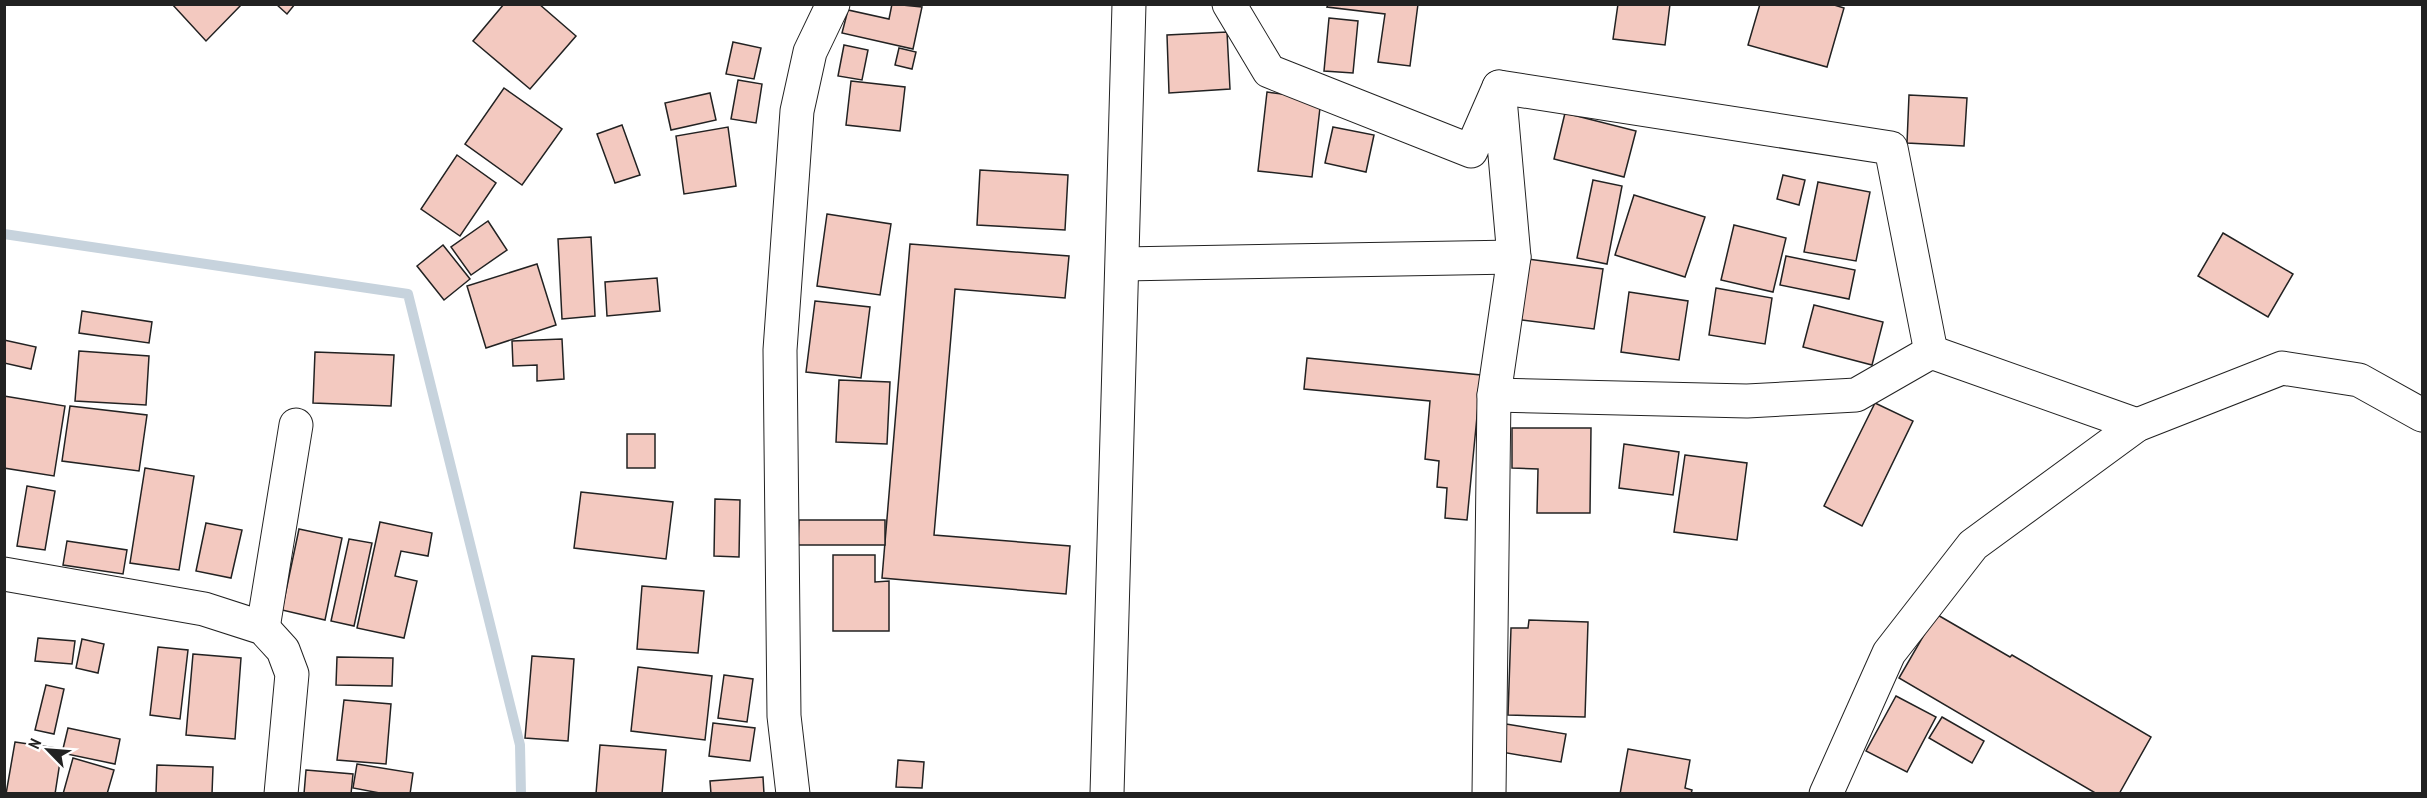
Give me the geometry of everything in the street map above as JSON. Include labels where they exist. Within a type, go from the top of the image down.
[{"type":"street","points":[[793,794],[784,716],[780,350],[797,111],[810,52],[833,4]]},
{"type":"street","points":[[1107,794],[1129,4]]},
{"type":"street","points":[[1229,4],[1269,70],[1471,151],[1498,87]]},
{"type":"street","points":[[1489,794],[1494,395],[1514,257],[1498,87]]},
{"type":"street","points":[[1498,87],[1891,148],[1931,352]]},
{"type":"street","points":[[1123,264],[1514,257]]},
{"type":"street","points":[[1494,395],[1747,401],[1856,395],[1931,352],[2137,425]]},
{"type":"street","points":[[1826,794],[1889,653],[1973,544],[2137,425],[2282,368],[2359,380],[2422,416]]},
{"type":"street","points":[[262,628],[296,425]]},
{"type":"street","points":[[4,574],[204,609],[262,628],[283,650],[292,674],[281,794]]},
{"type":"building","points":[[172,4],[242,4],[206,41]]},
{"type":"building","points":[[276,4],[295,4],[287,14]]},
{"type":"building","points":[[504,4],[539,4],[576,36],[530,89],[473,41]]},
{"type":"building","points":[[892,4],[922,7],[913,49],[842,33],[848,10],[889,19]]},
{"type":"building","points":[[1328,4],[1418,4],[1410,66],[1378,62],[1385,14],[1327,7]]},
{"type":"building","points":[[1618,4],[1670,4],[1665,45],[1613,39]]},
{"type":"building","points":[[1760,4],[1831,4],[1844,8],[1827,67],[1748,45]]},
{"type":"building","points":[[1329,18],[1358,21],[1353,73],[1324,71]]},
{"type":"building","points":[[1227,32],[1230,89],[1169,93],[1167,35]]},
{"type":"building","points":[[733,42],[761,48],[754,79],[726,74]]},
{"type":"building","points":[[844,45],[868,50],[862,80],[838,76]]},
{"type":"building","points":[[899,48],[916,52],[912,69],[895,65]]},
{"type":"building","points":[[738,80],[762,84],[756,123],[731,119]]},
{"type":"building","points":[[851,81],[905,87],[900,131],[846,125]]},
{"type":"building","points":[[504,88],[562,129],[522,185],[465,144]]},
{"type":"building","points":[[1267,92],[1321,99],[1312,177],[1258,171]]},
{"type":"building","points":[[710,93],[716,120],[671,130],[665,103]]},
{"type":"building","points":[[1909,95],[1967,98],[1964,146],[1907,143]]},
{"type":"building","points":[[1565,113],[1636,131],[1624,177],[1554,159]]},
{"type":"building","points":[[622,125],[640,175],[615,183],[597,134]]},
{"type":"building","points":[[728,127],[736,186],[684,194],[676,136]]},
{"type":"building","points":[[1333,127],[1374,135],[1366,172],[1325,163]]},
{"type":"building","points":[[457,155],[496,183],[460,236],[421,209]]},
{"type":"building","points":[[980,170],[1068,175],[1065,230],[977,225]]},
{"type":"building","points":[[1783,175],[1805,180],[1799,205],[1777,199]]},
{"type":"building","points":[[1593,180],[1622,186],[1607,264],[1577,258]]},
{"type":"building","points":[[1818,182],[1870,192],[1856,261],[1804,252]]},
{"type":"building","points":[[1634,195],[1705,217],[1685,277],[1615,255]]},
{"type":"building","points":[[827,214],[891,224],[880,295],[817,286]]},
{"type":"building","points":[[488,221],[507,250],[471,275],[451,247]]},
{"type":"building","points":[[1734,225],[1786,238],[1773,292],[1721,280]]},
{"type":"building","points":[[2223,233],[2293,274],[2268,317],[2198,276]]},
{"type":"building","points":[[591,237],[595,316],[562,319],[558,239]]},
{"type":"building","points":[[910,244],[1069,256],[1065,298],[955,289],[934,535],[1070,546],[1066,594],[882,578]]},
{"type":"building","points":[[443,245],[470,279],[444,300],[417,266]]},
{"type":"building","points":[[1786,256],[1855,270],[1849,299],[1780,285]]},
{"type":"building","points":[[1521,258],[1603,269],[1594,329],[1514,319]]},
{"type":"building","points":[[537,264],[556,325],[486,348],[467,286]]},
{"type":"building","points":[[657,278],[660,311],[607,316],[605,282]]},
{"type":"building","points":[[1716,288],[1772,298],[1765,344],[1709,335]]},
{"type":"building","points":[[1629,292],[1688,301],[1679,360],[1621,352]]},
{"type":"building","points":[[815,301],[870,307],[861,378],[806,372]]},
{"type":"building","points":[[1814,305],[1883,322],[1872,365],[1803,347]]},
{"type":"building","points":[[82,311],[152,322],[149,343],[79,333]]},
{"type":"building","points":[[562,339],[564,379],[537,381],[537,365],[513,366],[512,341]]},
{"type":"building","points":[[4,340],[36,347],[31,369],[4,363]]},
{"type":"building","points":[[79,351],[149,356],[146,405],[75,401]]},
{"type":"building","points":[[315,352],[394,355],[391,406],[313,403]]},
{"type":"building","points":[[1307,358],[1481,375],[1467,520],[1445,518],[1447,488],[1437,487],[1439,461],[1425,459],[1430,401],[1304,389]]},
{"type":"building","points":[[839,380],[890,382],[887,444],[836,442]]},
{"type":"building","points":[[4,396],[65,406],[54,476],[4,468]]},
{"type":"building","points":[[1875,403],[1913,421],[1862,526],[1824,506]]},
{"type":"building","points":[[70,406],[147,415],[139,471],[62,461]]},
{"type":"building","points":[[1512,428],[1591,428],[1590,513],[1537,513],[1538,469],[1512,468]]},
{"type":"building","points":[[627,434],[655,434],[655,468],[627,468]]},
{"type":"building","points":[[1624,444],[1679,452],[1673,495],[1619,488]]},
{"type":"building","points":[[1685,455],[1747,463],[1737,540],[1674,532]]},
{"type":"building","points":[[145,468],[194,476],[179,570],[130,563]]},
{"type":"building","points":[[27,486],[55,491],[45,550],[17,546]]},
{"type":"building","points":[[581,492],[673,502],[666,559],[574,548]]},
{"type":"building","points":[[715,499],[740,500],[739,557],[714,556]]},
{"type":"building","points":[[799,520],[885,520],[885,545],[798,545]]},
{"type":"building","points":[[380,522],[432,533],[428,556],[401,551],[395,576],[417,581],[404,638],[357,628]]},
{"type":"building","points":[[206,523],[242,530],[231,578],[196,571]]},
{"type":"building","points":[[299,529],[342,538],[325,620],[282,610]]},
{"type":"building","points":[[349,539],[372,543],[354,626],[331,621]]},
{"type":"building","points":[[67,541],[127,550],[123,574],[63,565]]},
{"type":"building","points":[[833,555],[875,555],[875,582],[889,581],[889,631],[833,631]]},
{"type":"building","points":[[642,586],[704,591],[698,653],[637,649]]},
{"type":"building","points":[[1936,614],[2010,657],[2012,655],[2151,737],[2119,794],[2097,794],[1899,678]]},
{"type":"building","points":[[1529,620],[1588,622],[1585,717],[1508,715],[1511,628],[1528,628]]},
{"type":"building","points":[[38,638],[75,641],[72,664],[35,661]]},
{"type":"building","points":[[82,639],[104,644],[98,673],[76,668]]},
{"type":"building","points":[[158,647],[188,650],[180,719],[150,715]]},
{"type":"building","points":[[193,654],[241,658],[235,739],[186,735]]},
{"type":"building","points":[[532,656],[574,659],[568,741],[525,738]]},
{"type":"building","points":[[337,657],[393,658],[392,686],[336,685]]},
{"type":"building","points":[[638,667],[712,676],[705,740],[631,731]]},
{"type":"building","points":[[724,675],[753,679],[747,722],[718,718]]},
{"type":"building","points":[[46,685],[64,689],[54,734],[35,730]]},
{"type":"building","points":[[1896,696],[1936,717],[1907,772],[1866,751]]},
{"type":"building","points":[[344,700],[391,704],[386,764],[337,760]]},
{"type":"building","points":[[1942,717],[1984,741],[1972,763],[1929,738]]},
{"type":"building","points":[[713,723],[755,728],[750,761],[709,756]]},
{"type":"building","points":[[1506,724],[1566,734],[1561,762],[1501,752]]},
{"type":"building","points":[[68,728],[120,739],[115,764],[62,753]]},
{"type":"building","points":[[15,742],[62,749],[55,794],[6,794]]},
{"type":"building","points":[[600,745],[666,750],[662,794],[596,794]]},
{"type":"building","points":[[1628,749],[1690,760],[1685,788],[1692,790],[1691,794],[1620,794]]},
{"type":"building","points":[[73,758],[114,770],[107,794],[63,794]]},
{"type":"building","points":[[898,760],[924,762],[922,788],[896,787]]},
{"type":"building","points":[[357,764],[413,773],[410,794],[385,794],[353,788]]},
{"type":"building","points":[[157,765],[213,767],[212,794],[156,794]]},
{"type":"building","points":[[306,770],[353,774],[351,794],[304,794]]},
{"type":"building","points":[[763,777],[764,794],[711,794],[710,781]]},
{"type":"waterway","points":[[4,234],[408,294],[520,745],[521,794]]}]
